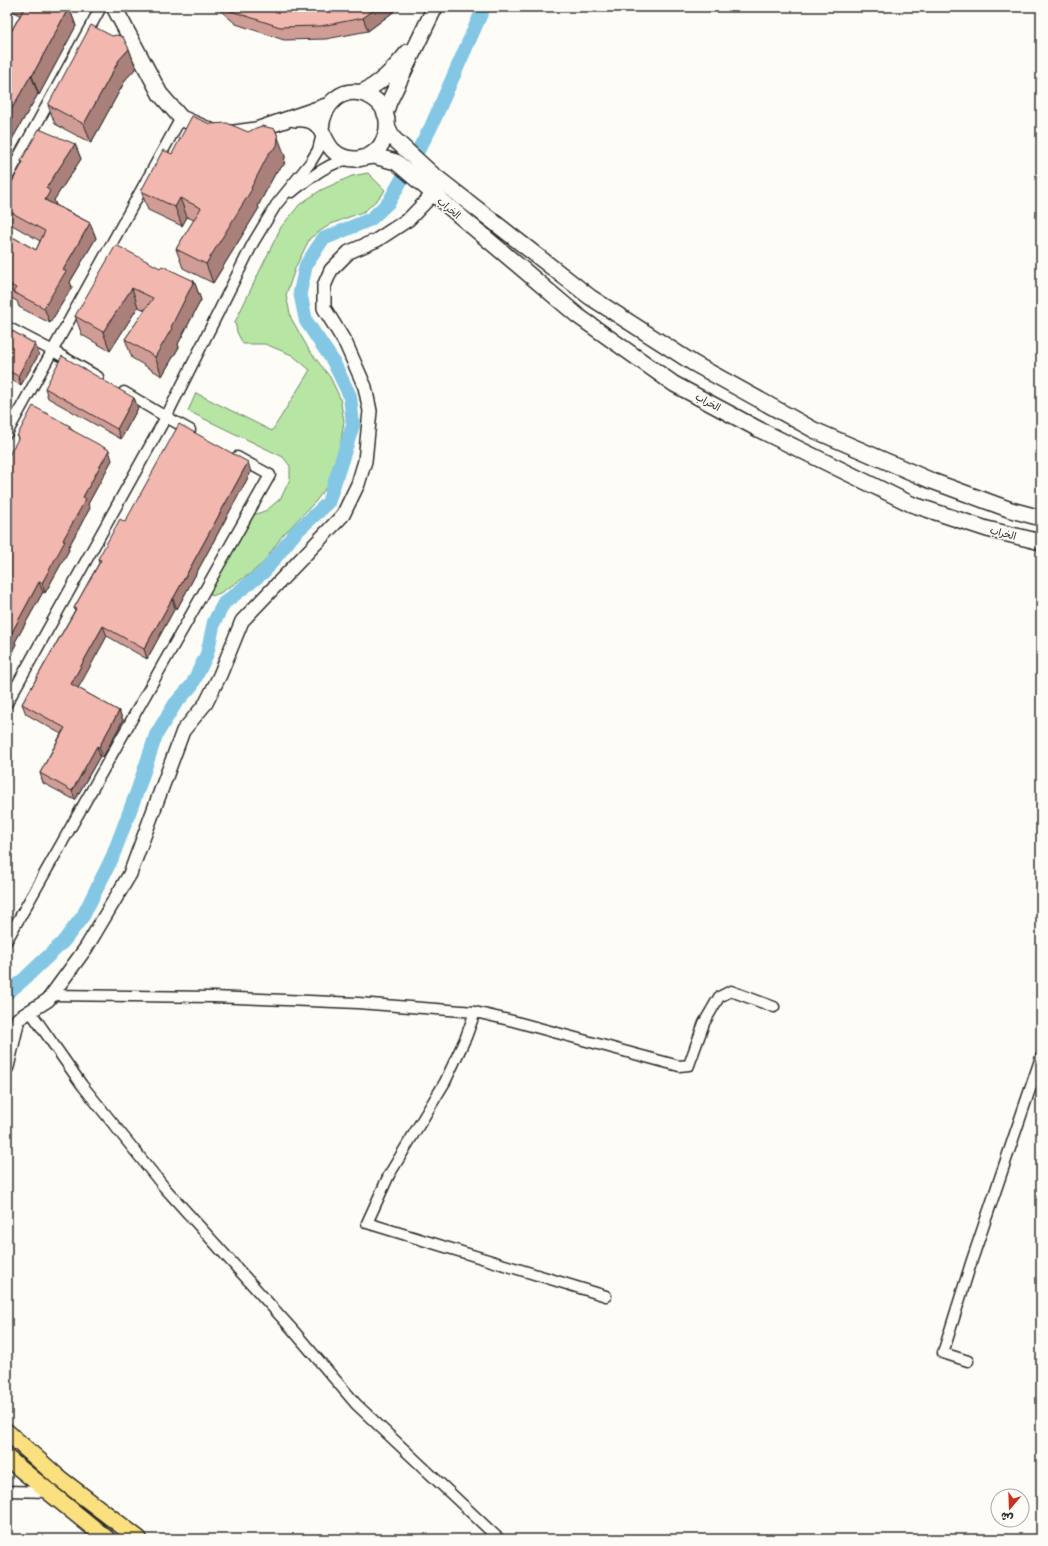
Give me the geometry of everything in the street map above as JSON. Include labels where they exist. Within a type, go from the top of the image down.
[{"type":"main road","points":[[114,7],[160,94],[181,118],[220,135],[256,130],[329,105]]},
{"type":"main road","points":[[360,158],[377,150],[385,139],[389,102],[435,7]]},
{"type":"main road","points":[[322,132],[323,116],[329,105],[335,99],[342,95],[359,93],[368,90],[393,69],[422,34]]},
{"type":"main road","points":[[359,93],[373,99],[378,103],[401,156],[425,178],[590,297],[700,366],[814,430],[932,481],[1011,510],[1041,518]]},
{"type":"main road","points":[[289,119],[301,118],[312,120],[317,123],[328,145],[337,154],[360,158],[374,156],[401,156]]},
{"type":"main road","name":"الخراب","points":[[425,178],[433,194],[578,316],[674,384],[760,430],[911,504],[987,528],[1041,542]]},
{"type":"main road","points":[[7,1432],[59,1478],[139,1539]]},
{"type":"main road","points":[[7,1458],[107,1539]]},
{"type":"street","points":[[7,178],[101,7]]},
{"type":"street","points":[[7,433],[181,118]]},
{"type":"street","points":[[7,703],[166,417],[253,243],[276,205],[310,163],[318,150],[322,132]]},
{"type":"street","points":[[276,205],[311,176],[328,166],[341,161],[360,158]]},
{"type":"street","points":[[7,1067],[18,1019],[48,1000],[86,948],[130,874],[183,731],[206,703],[220,675],[242,621],[343,515],[358,484],[365,460],[370,411],[365,387],[346,344],[324,308],[324,286],[331,270],[349,252],[377,240],[409,219],[433,194]]},
{"type":"street","points":[[7,326],[200,436]]},
{"type":"street","points":[[7,940],[270,475],[228,452]]},
{"type":"street","points":[[51,995],[213,997],[358,1003],[474,1012],[679,1066],[689,1065],[704,1023],[719,997],[731,991],[774,1007]]},
{"type":"street","points":[[30,1011],[82,1085],[164,1187],[292,1329],[356,1404],[499,1539]]},
{"type":"street","points":[[474,1012],[466,1037],[445,1082],[389,1175],[367,1223],[606,1296]]},
{"type":"street","points":[[968,1361],[943,1353],[972,1260],[1041,1057]]},
{"type":"street","points":[[7,1491],[49,1492]]},
{"type":"green space","points":[[368,173],[385,190],[382,195],[365,211],[331,224],[310,238],[296,266],[286,295],[291,318],[309,350],[330,377],[340,398],[344,421],[339,455],[330,482],[316,501],[282,536],[264,562],[250,574],[220,593],[212,596],[209,591],[251,516],[267,510],[281,498],[290,479],[290,466],[283,457],[188,411],[196,393],[272,431],[310,370],[292,355],[265,344],[243,344],[237,332],[235,322],[281,227],[300,204],[321,190],[352,176]]},
{"type":"building","points":[[25,7],[69,7],[32,76],[31,75],[7,117],[7,39]]},
{"type":"building","points":[[226,7],[378,7],[363,18],[321,26],[280,27],[231,11]]},
{"type":"building","points":[[91,25],[112,36],[117,35],[123,37],[129,49],[119,60],[84,124],[48,105]]},
{"type":"building","points":[[192,116],[210,124],[227,123],[248,132],[262,126],[275,129],[278,137],[277,146],[269,153],[251,188],[252,189],[206,264],[176,249],[201,208],[180,198],[175,207],[141,191],[163,150],[172,154]]},
{"type":"building","points":[[39,129],[75,144],[46,188],[50,191],[45,200],[90,223],[63,270],[66,271],[44,308],[13,292],[16,288],[7,283],[7,234],[36,250],[45,231],[7,210],[7,191],[23,162],[21,161]]},
{"type":"building","points":[[116,245],[160,268],[162,266],[194,281],[171,327],[172,328],[155,357],[125,339],[153,298],[132,288],[103,332],[75,316]]},
{"type":"building","points":[[7,328],[35,344],[18,376],[7,370]]},
{"type":"building","points":[[62,356],[134,398],[117,429],[45,388]]},
{"type":"building","points":[[33,406],[70,426],[68,428],[109,450],[83,497],[86,499],[63,540],[65,541],[42,583],[39,582],[7,644],[7,459]]},
{"type":"building","points":[[179,424],[248,462],[144,649],[103,626],[71,684],[119,711],[99,747],[97,746],[72,791],[40,773],[65,728],[22,704],[76,609],[74,608],[101,560],[98,559],[120,519],[125,522]]},
{"type":"waterway","points":[[7,993],[22,981],[63,942],[83,916],[112,858],[138,789],[156,735],[175,704],[192,685],[207,654],[214,622],[224,603],[264,572],[296,532],[328,503],[353,425],[350,396],[333,361],[306,321],[300,292],[306,265],[323,239],[371,219],[389,202],[430,129],[484,7]]}]
